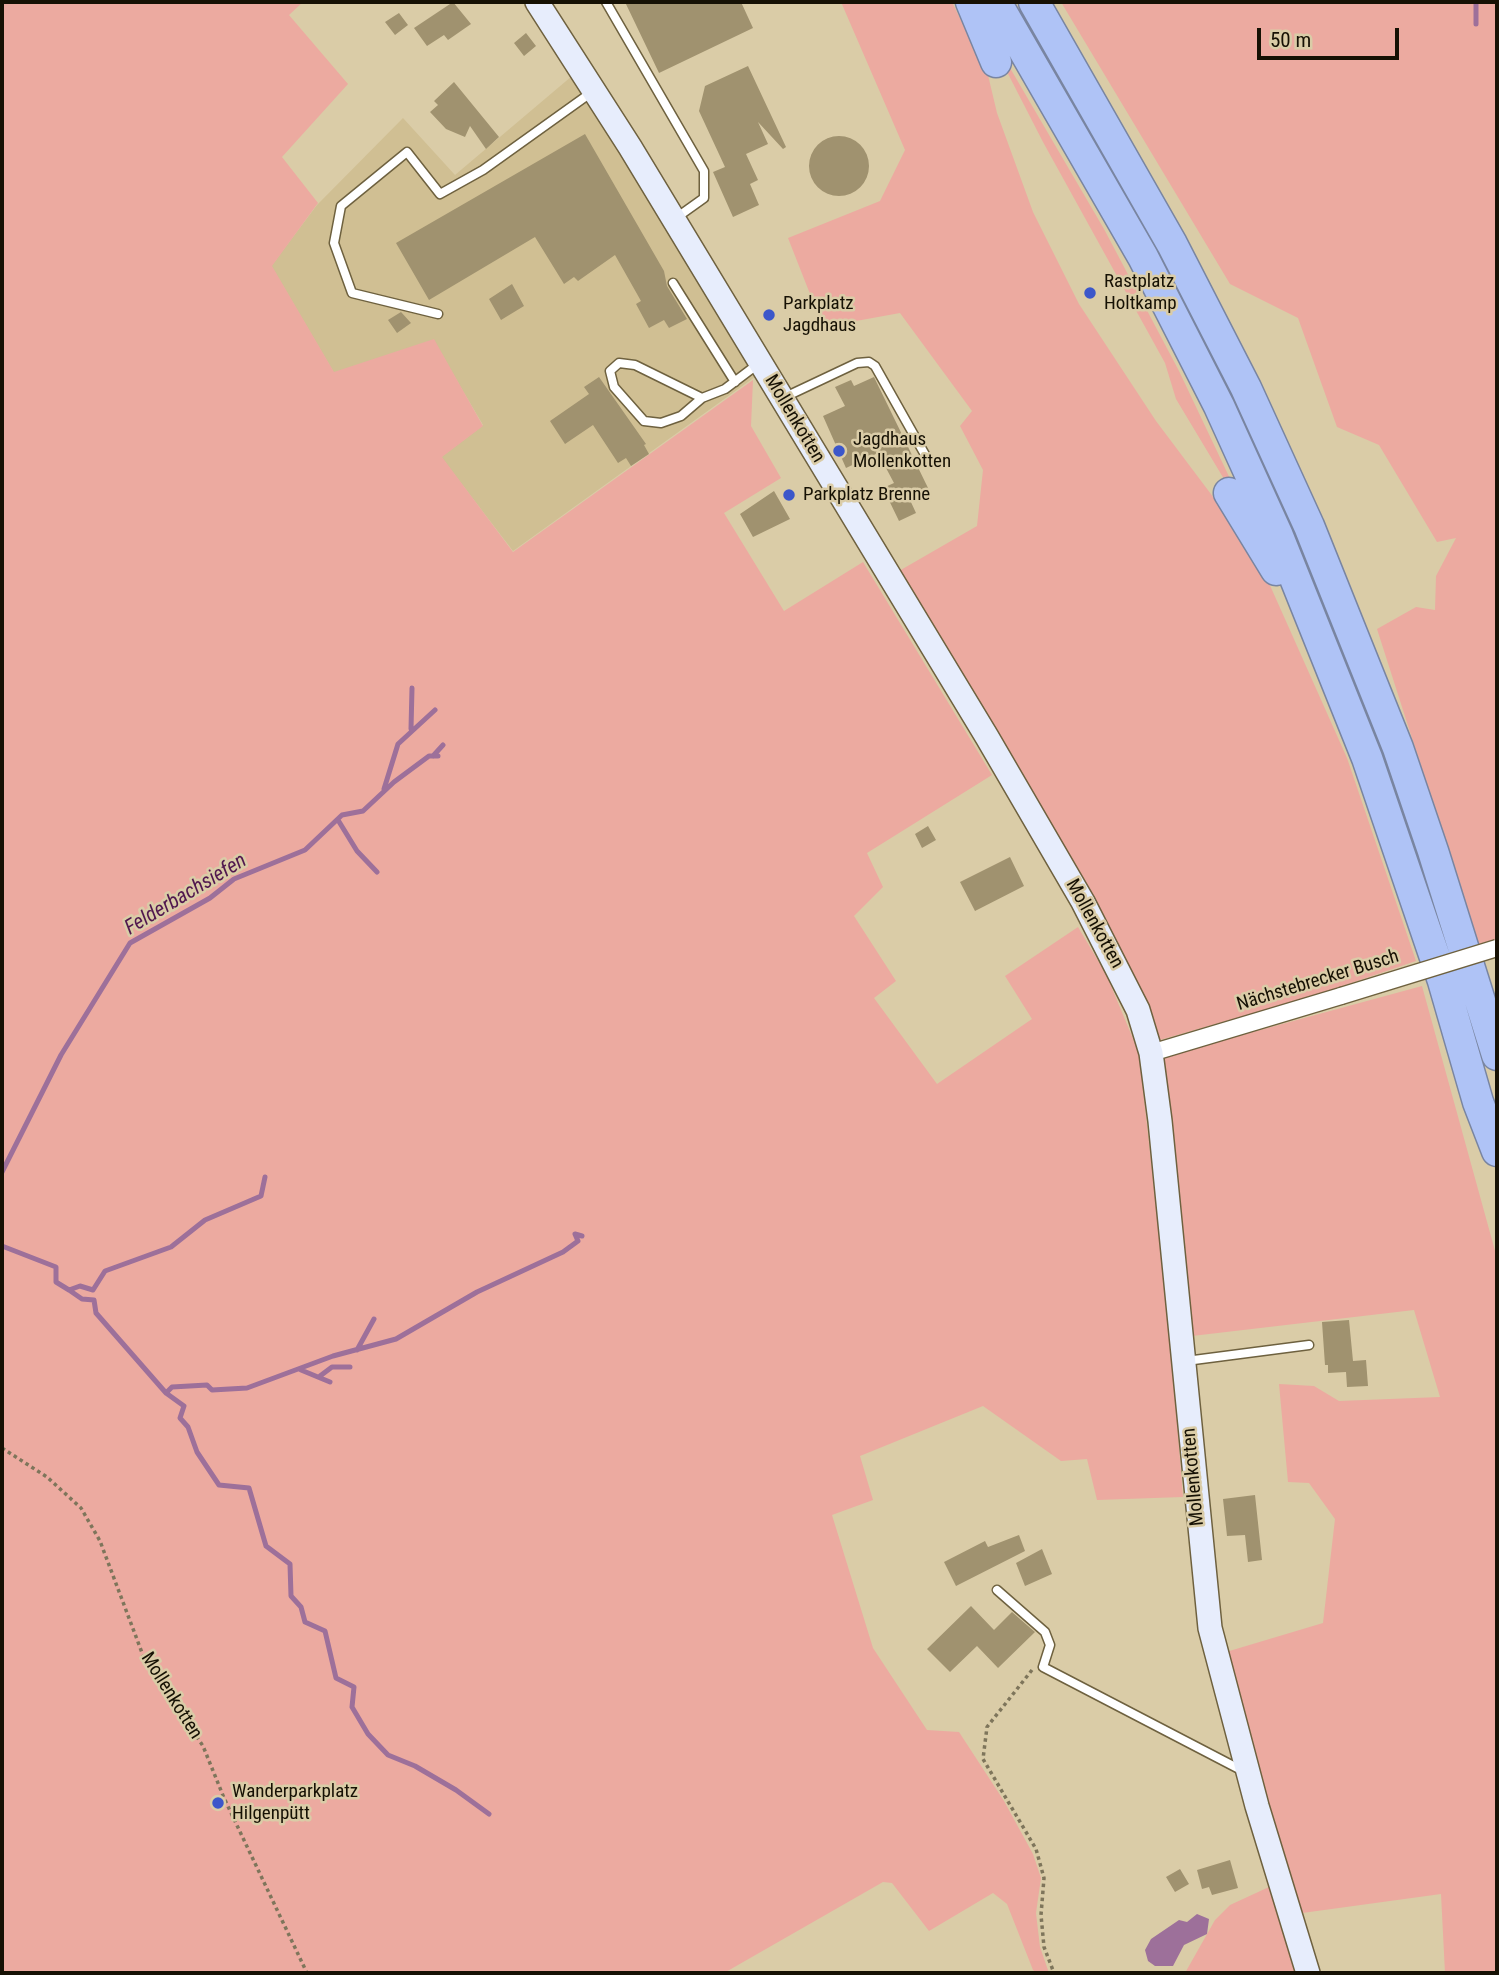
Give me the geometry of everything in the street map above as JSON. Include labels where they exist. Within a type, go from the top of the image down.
[{"type":"highway","points":[[971,2],[996,62]]},
{"type":"highway","points":[[996,2],[1088,158],[1187,344],[1278,536],[1324,647],[1403,861],[1478,1102],[1497,1152]]},
{"type":"highway","points":[[1034,2],[1172,244],[1246,388],[1309,526],[1398,748],[1497,1055]]},
{"type":"highway","points":[[1229,493],[1324,647]]},
{"type":"main road","name":"Mollenkotten","points":[[537,2],[674,219],[1083,902],[1138,1010],[1151,1053],[1210,1628],[1248,1774],[1308,1973]]},
{"type":"street","name":"Nächstebrecker Busch","points":[[1151,1053],[1497,948]]},
{"type":"lane","points":[[606,2],[704,171],[704,198],[674,219]]},
{"type":"lane","points":[[438,314],[352,293],[334,243],[341,206],[407,152],[440,194],[483,170],[595,91]]},
{"type":"lane","points":[[673,283],[735,382]]},
{"type":"lane","points":[[702,398],[635,365],[619,363],[610,371],[614,387],[644,421],[661,423],[681,416],[702,398],[735,382],[760,362]]},
{"type":"lane","points":[[782,398],[857,363],[869,362],[875,366],[928,460]]},
{"type":"lane","points":[[1183,1362],[1309,1345]]},
{"type":"lane","points":[[997,1590],[1045,1632],[1050,1645],[1043,1667],[1248,1774]]},
{"type":"path","name":"Mollenkotten","points":[[2,1448],[47,1476],[73,1500],[100,1541],[144,1658],[203,1746],[224,1798],[307,1973]]},
{"type":"path","points":[[1043,1667],[1030,1671],[1006,1707],[987,1727],[983,1759],[1036,1849],[1044,1878],[1041,1915],[1044,1947],[1054,1973]]},
{"type":"shaded area","points":[[2,2],[303,2],[289,15],[348,84],[282,157],[318,203],[272,266],[334,372],[434,339],[483,426],[442,457],[513,552],[753,380],[751,426],[781,478],[724,513],[784,611],[863,562],[992,775],[867,853],[883,887],[854,916],[896,981],[874,998],[937,1084],[1032,1019],[1005,976],[1078,927],[1106,974],[1139,1053],[1170,1333],[1183,1497],[1097,1500],[1087,1459],[1061,1461],[983,1406],[860,1456],[873,1500],[832,1515],[873,1648],[927,1730],[959,1732],[1004,1801],[1033,1854],[1041,1878],[1036,1913],[1040,1947],[1049,1973],[1037,1973],[1033,1970],[1007,1904],[993,1893],[929,1931],[892,1883],[883,1882],[724,1973],[2,1973]]},
{"type":"shaded area","points":[[841,2],[952,2],[988,75],[997,113],[1033,212],[1079,304],[1156,421],[1256,554],[1347,758],[1416,961],[1316,995],[1160,1040],[1052,825],[899,571],[977,526],[983,470],[960,426],[972,411],[900,313],[823,327],[788,238],[880,201],[905,150]]},
{"type":"shaded area","points":[[1061,2],[1497,2],[1497,939],[1478,944],[1377,629],[1416,607],[1435,610],[1436,576],[1456,538],[1437,542],[1379,445],[1337,427],[1298,318],[1230,284]]},
{"type":"shaded area","points":[[1003,56],[1104,229],[1179,371],[1233,485],[1224,479],[1176,399],[1165,363],[1043,142],[1003,64]]},
{"type":"shaded area","points":[[572,76],[759,374],[513,551],[441,457],[483,425],[433,340],[334,373],[271,266],[317,205],[403,118],[455,175]]},
{"type":"shaded area","points":[[1422,986],[1497,1258],[1497,1973],[1445,1973],[1441,1894],[1295,1914],[1226,1652],[1323,1623],[1335,1519],[1309,1483],[1288,1482],[1279,1384],[1314,1386],[1339,1401],[1440,1397],[1414,1310],[1192,1336],[1161,1057]]},
{"type":"shaded area","points":[[1269,1887],[1295,1973],[1185,1973],[1215,1920],[1230,1905]]},
{"type":"shaded area","points":[[1197,1914],[1209,1919],[1207,1934],[1184,1945],[1173,1966],[1155,1966],[1148,1961],[1145,1950],[1151,1939],[1179,1920],[1187,1922]]},
{"type":"building","points":[[453,2],[471,24],[448,40],[444,35],[427,46],[414,28]]},
{"type":"building","points":[[625,2],[741,2],[753,28],[659,73]]},
{"type":"building","points":[[399,13],[408,25],[395,35],[385,22]]},
{"type":"building","points":[[526,33],[536,46],[524,56],[514,43]]},
{"type":"building","points":[[748,66],[786,147],[783,149],[758,122],[768,144],[746,154],[758,180],[750,184],[759,205],[733,217],[713,172],[725,167],[699,111],[705,86]]},
{"type":"building","points":[[454,82],[499,137],[486,149],[470,126],[465,137],[446,129],[430,112],[438,105],[434,101]]},
{"type":"building","points":[[585,134],[664,271],[667,286],[687,319],[669,328],[664,320],[649,328],[636,304],[641,301],[615,255],[578,281],[574,277],[564,284],[535,237],[429,300],[396,243]]},
{"type":"building","points":[[833,136],[845,136],[864,149],[869,166],[867,178],[856,191],[845,196],[833,196],[814,183],[809,172],[809,160],[822,141]]},
{"type":"building","points":[[512,284],[524,306],[501,320],[489,299]]},
{"type":"building","points":[[401,312],[411,323],[397,333],[388,320]]},
{"type":"building","points":[[599,377],[646,444],[644,445],[649,454],[631,466],[626,458],[618,463],[593,425],[565,444],[550,421],[589,394],[584,387]]},
{"type":"building","points":[[874,377],[929,490],[910,500],[916,513],[899,521],[883,488],[894,483],[878,453],[846,468],[823,416],[845,406],[835,387],[851,380],[854,386]]},
{"type":"building","points":[[774,491],[790,519],[753,537],[740,514]]},
{"type":"building","points":[[928,826],[936,840],[922,848],[915,834]]},
{"type":"building","points":[[1010,857],[1024,886],[975,911],[960,882]]},
{"type":"building","points":[[1349,1320],[1353,1361],[1366,1360],[1368,1386],[1347,1387],[1346,1372],[1328,1373],[1328,1365],[1325,1365],[1322,1322]]},
{"type":"building","points":[[1255,1495],[1262,1560],[1248,1562],[1245,1535],[1227,1536],[1223,1499]]},
{"type":"building","points":[[1019,1535],[1025,1551],[956,1586],[944,1562],[985,1541],[988,1547]]},
{"type":"building","points":[[1042,1549],[1052,1574],[1025,1586],[1016,1563]]},
{"type":"building","points":[[971,1606],[994,1630],[1012,1612],[1035,1632],[998,1668],[977,1646],[950,1672],[927,1649]]},
{"type":"building","points":[[1230,1860],[1238,1888],[1212,1895],[1209,1887],[1202,1889],[1197,1870]]},
{"type":"building","points":[[1180,1869],[1189,1884],[1175,1892],[1166,1877]]},
{"type":"waterway","points":[[1476,2],[1476,24]]},
{"type":"waterway","points":[[411,729],[412,688]]},
{"type":"waterway","points":[[384,789],[398,744],[435,710]]},
{"type":"waterway","points":[[433,756],[443,745]]},
{"type":"waterway","name":"Felderbachsiefen","points":[[2,1172],[61,1055],[130,943],[210,898],[234,879],[305,850],[342,815],[363,811],[394,782],[429,756],[438,756]]},
{"type":"waterway","points":[[338,820],[357,851],[377,872]]},
{"type":"waterway","points":[[2,1246],[56,1267],[56,1282],[69,1290],[80,1286],[93,1290],[105,1271],[171,1247],[205,1220],[261,1196],[265,1177]]},
{"type":"waterway","points":[[69,1290],[82,1299],[94,1300],[96,1313],[166,1393],[172,1387],[207,1385],[212,1390],[247,1388],[333,1356],[396,1339],[477,1292],[563,1252],[578,1241],[575,1234],[582,1236]]},
{"type":"waterway","points":[[357,1350],[374,1319]]},
{"type":"waterway","points":[[320,1376],[332,1367],[350,1367]]},
{"type":"waterway","points":[[301,1370],[330,1382]]},
{"type":"waterway","points":[[166,1393],[184,1406],[180,1418],[188,1427],[197,1452],[219,1485],[249,1488],[266,1546],[290,1564],[291,1596],[301,1607],[305,1622],[325,1631],[336,1678],[354,1687],[352,1707],[368,1734],[388,1755],[415,1766],[456,1790],[489,1814]]},
{"type":"place","name":"Rastplatz Holtkamp","points":[[1090,293]]},
{"type":"place","name":"Parkplatz Jagdhaus","points":[[769,315]]},
{"type":"place","name":"Jagdhaus Mollenkotten","points":[[839,451]]},
{"type":"place","name":"Parkplatz Brenne","points":[[789,495]]},
{"type":"place","name":"Wanderparkplatz Hilgenpütt","points":[[218,1803]]}]
